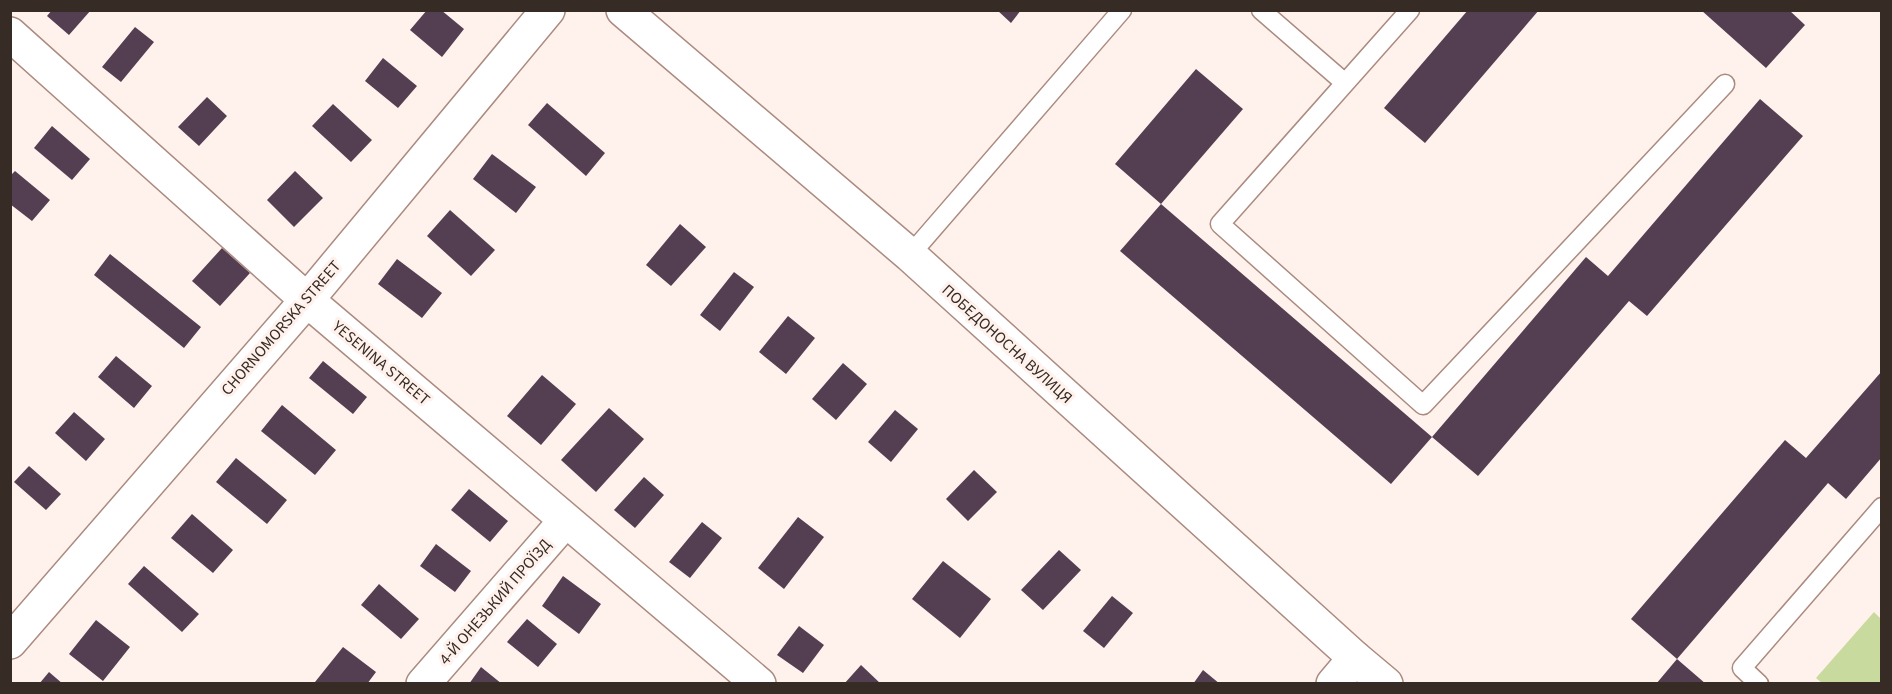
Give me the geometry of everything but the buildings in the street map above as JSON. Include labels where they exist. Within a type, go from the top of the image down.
[{"type":"street","name":"CHORNOMORSKA STREET","points":[[10,642],[307,300],[548,10]]},
{"type":"street","name":"ПОБЕДОНОСНА ВУЛИЦЯ","points":[[623,10],[910,255],[1386,684]]},
{"type":"street","name":"YESENINA STREET","points":[[14,44],[307,300],[759,684]]},
{"type":"street","name":"4-Й ОНЕЗЬКИЙ ПРОЇЗД","points":[[423,684],[566,520]]},
{"type":"street","points":[[1333,684],[1355,658]]},
{"type":"lane","points":[[910,255],[1122,10]]},
{"type":"lane","points":[[1261,10],[1345,83]]},
{"type":"lane","points":[[1410,10],[1221,224],[1424,405],[1725,84]]},
{"type":"lane","points":[[1759,684],[1742,668],[1881,507]]},
{"type":"green space","points":[[1874,612],[1881,619],[1881,683],[1822,683],[1816,678]]}]
